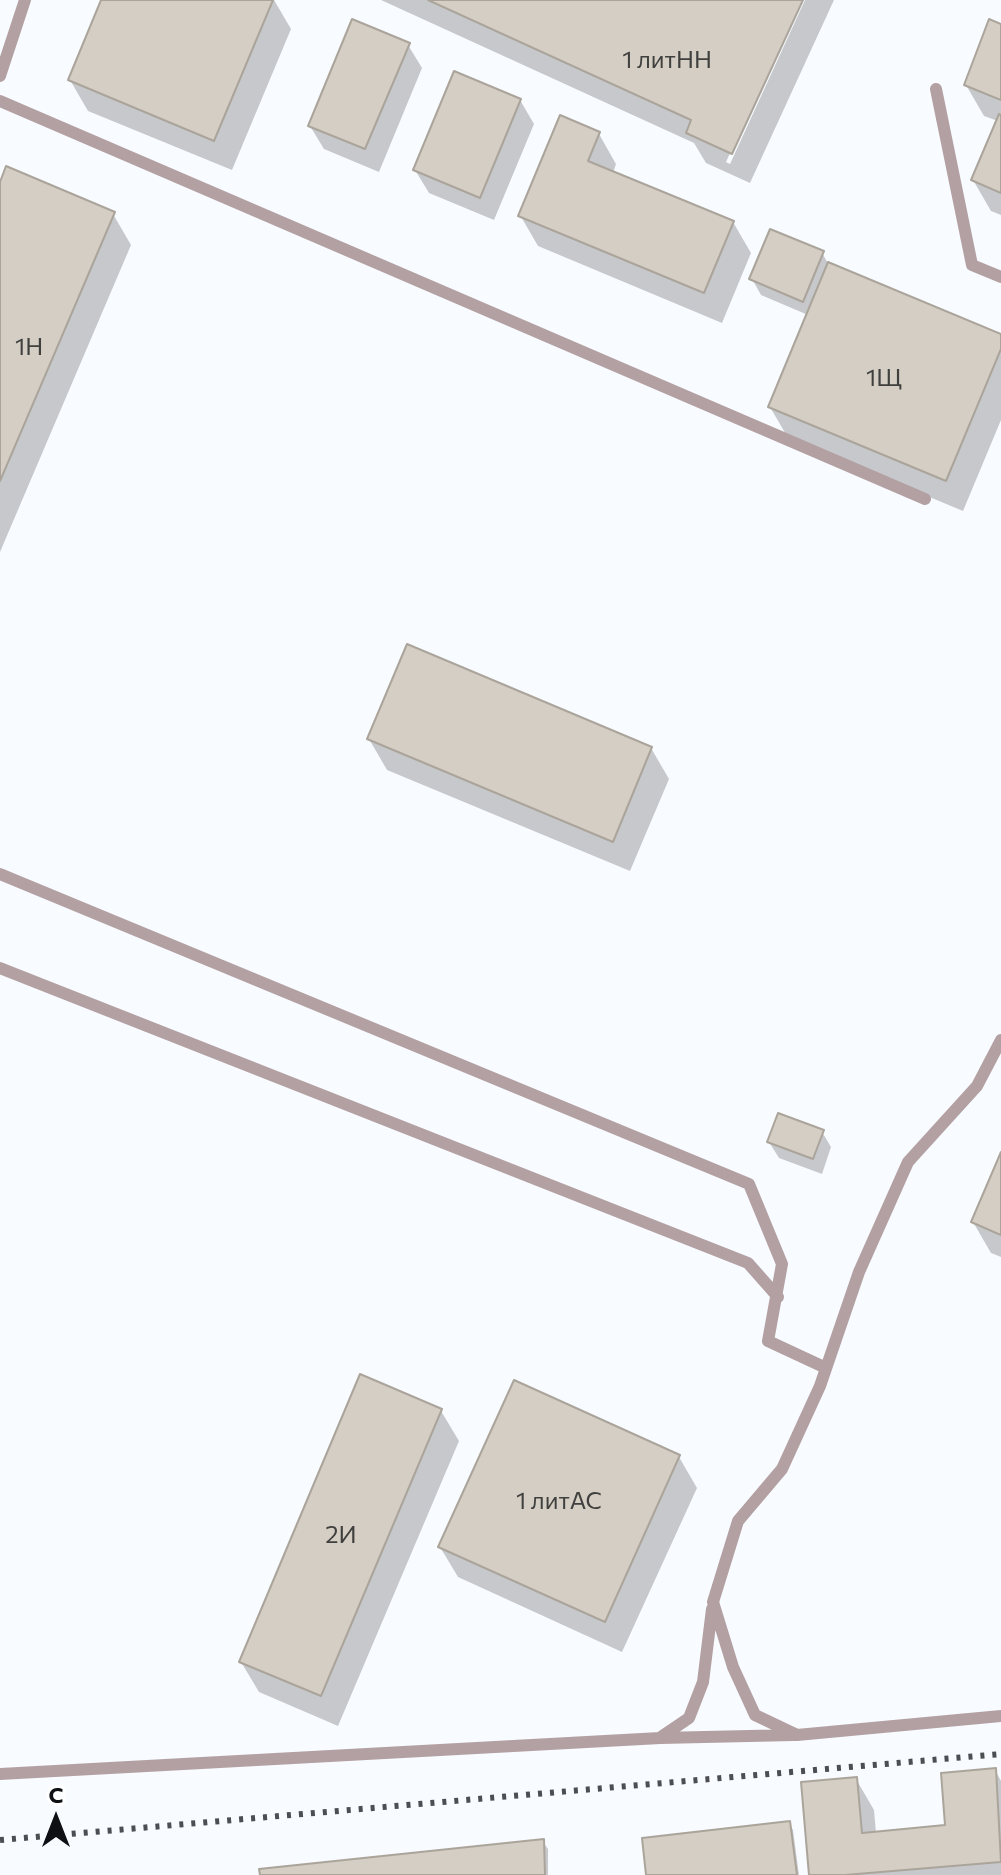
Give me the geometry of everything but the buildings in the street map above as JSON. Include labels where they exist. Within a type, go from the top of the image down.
[{"type":"lane","points":[[0,76],[25,0]]},
{"type":"lane","points":[[936,89],[972,265],[1001,277]]},
{"type":"lane","points":[[0,101],[925,499]]},
{"type":"lane","points":[[0,874],[749,1184],[782,1264],[768,1341],[826,1368]]},
{"type":"lane","points":[[0,968],[748,1263],[778,1297]]},
{"type":"lane","points":[[660,1738],[689,1718],[703,1682],[713,1602],[738,1521],[782,1469],[826,1368],[859,1272],[908,1162],[977,1086],[1001,1040]]},
{"type":"lane","points":[[713,1602],[733,1667],[755,1715],[797,1735]]},
{"type":"lane","points":[[0,1774],[660,1738],[797,1735],[1001,1716]]},
{"type":"railway","points":[[0,1840],[1001,1754]]}]
